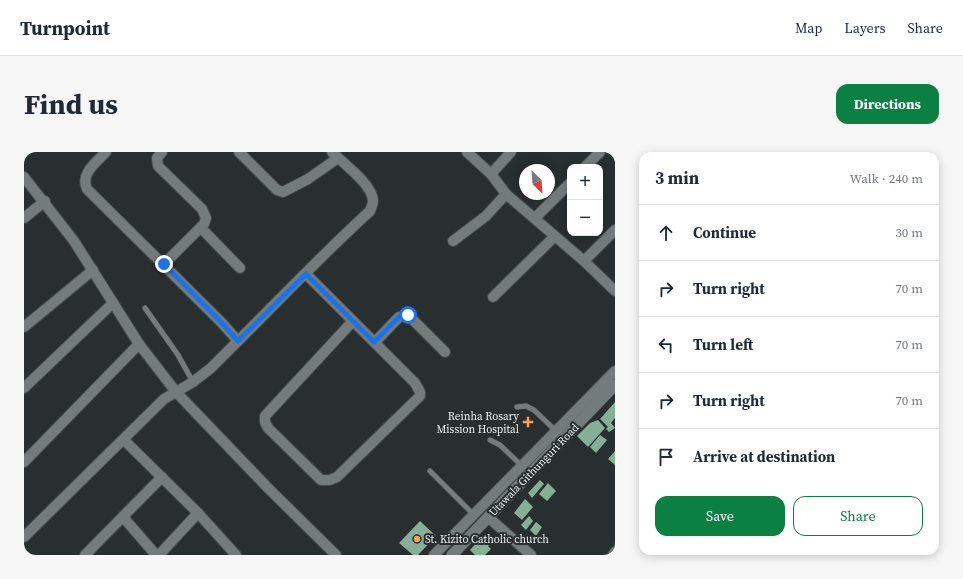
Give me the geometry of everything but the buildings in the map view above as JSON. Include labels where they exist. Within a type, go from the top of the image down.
[{"type":"street","points":[[106,152],[85,175],[84,182],[87,189],[164,264],[238,341]]},
{"type":"street","points":[[162,152],[157,158],[158,166],[202,209],[206,218],[201,228],[164,264]]},
{"type":"street","points":[[467,152],[491,174],[506,194],[535,218],[554,237],[584,261],[615,291]]},
{"type":"street","points":[[491,174],[511,152]]},
{"type":"street","points":[[588,164],[600,152]]},
{"type":"street","points":[[24,537],[164,399],[193,382],[211,368],[306,274],[323,254],[370,211],[373,202],[370,193],[360,178],[335,155],[308,179],[283,192],[277,190],[244,154]]},
{"type":"street","points":[[24,177],[45,201],[74,240],[139,344],[176,392],[336,555]]},
{"type":"street","points":[[535,218],[567,186]]},
{"type":"street","points":[[454,241],[486,216],[506,194]]},
{"type":"street","points":[[24,218],[45,201]]},
{"type":"street","points":[[201,228],[240,268]]},
{"type":"street","points":[[584,261],[615,230]]},
{"type":"street","points":[[493,297],[554,237]]},
{"type":"street","points":[[24,327],[93,270]]},
{"type":"street","points":[[306,274],[353,321],[419,387],[420,396],[337,477],[330,480],[321,480],[268,428],[265,422],[265,416],[353,321]]},
{"type":"street","points":[[24,388],[113,304]]},
{"type":"street","points":[[374,342],[399,317],[408,315],[445,352]]},
{"type":"street","points":[[24,462],[139,344]]},
{"type":"street","points":[[434,555],[557,432],[615,371]]},
{"type":"street","name":"Utawala Githunguri Road","points":[[452,555],[615,385]]},
{"type":"street","points":[[124,440],[198,513],[233,554]]},
{"type":"street","points":[[85,555],[162,477]]},
{"type":"street","points":[[123,517],[158,555],[198,513]]},
{"type":"street","points":[[488,517],[531,555]]},
{"type":"lane","points":[[145,308],[178,355],[193,382]]},
{"type":"lane","points":[[517,407],[526,406],[534,410],[557,432]]},
{"type":"lane","points":[[490,440],[500,445],[522,466]]},
{"type":"lane","points":[[430,471],[474,515]]},
{"type":"place","name":"Reinha Rosary Mission Hospital","points":[[528,422]]},
{"type":"place","name":"St. Kizito Catholic church","points":[[417,539]]},
{"type":"route","points":[[164,264],[238,341],[306,274],[374,342],[399,317],[408,315]]}]
